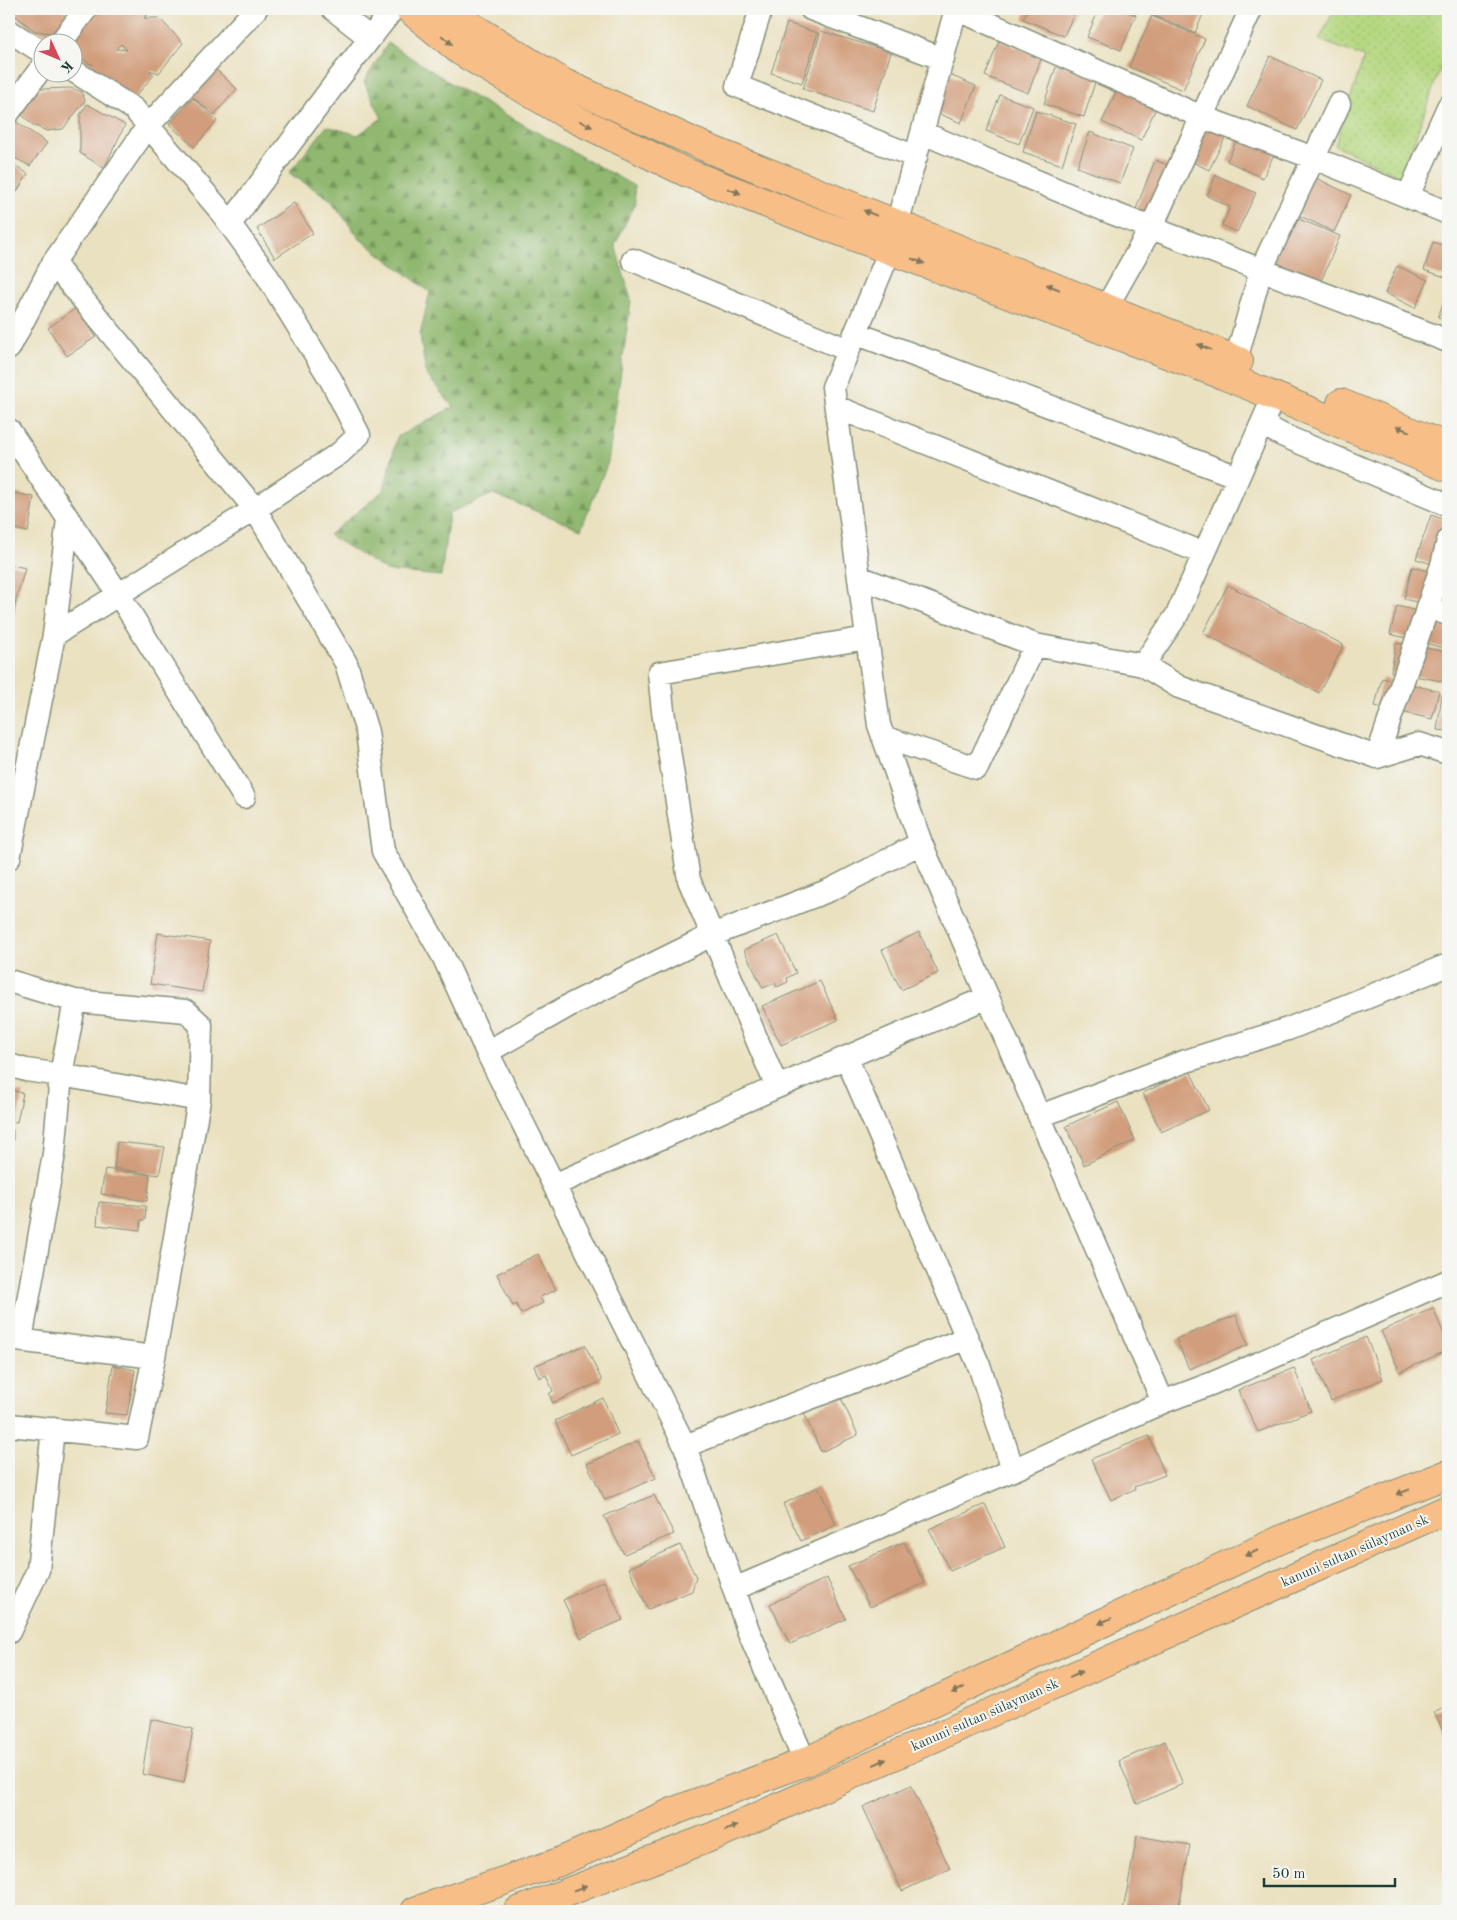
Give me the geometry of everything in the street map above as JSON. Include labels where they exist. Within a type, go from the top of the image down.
[{"type":"main road","points":[[409,9],[460,51],[566,115],[685,172],[1225,376],[1448,468]]},
{"type":"main road","points":[[450,9],[466,23],[564,83],[707,148],[1448,447]]},
{"type":"main road","points":[[415,1911],[558,1862],[677,1810],[805,1762],[1282,1539],[1448,1474]]},
{"type":"main road","name":"kanuni sultan sülayman sk","points":[[518,1911],[714,1836],[1448,1509]]},
{"type":"street","points":[[69,32],[86,9]]},
{"type":"street","points":[[9,348],[52,263],[148,126],[256,9]]},
{"type":"street","points":[[334,9],[370,38]]},
{"type":"street","points":[[230,224],[392,9]]},
{"type":"street","points":[[761,9],[737,86],[916,156]]},
{"type":"street","points":[[812,9],[943,60]]},
{"type":"street","points":[[1163,1402],[921,843],[879,725],[833,387],[890,250],[956,9],[1202,117],[1314,158],[1448,213]]},
{"type":"street","points":[[1106,308],[1151,228],[1251,9]]},
{"type":"street","points":[[9,31],[32,46]]},
{"type":"street","points":[[54,635],[256,510],[340,453],[359,435],[331,380],[264,271],[218,208],[134,109],[82,76]]},
{"type":"street","points":[[9,112],[32,81]]},
{"type":"street","points":[[1236,360],[1261,270],[1339,104]]},
{"type":"street","points":[[1408,196],[1448,107]]},
{"type":"street","points":[[923,132],[1112,213],[1448,341]]},
{"type":"street","points":[[633,260],[852,342],[1238,477]]},
{"type":"street","points":[[52,263],[256,510],[346,663],[367,732],[383,851],[443,956],[487,1052],[685,1446],[748,1630],[805,1762]]},
{"type":"street","points":[[1143,665],[1176,615],[1274,396]]},
{"type":"street","points":[[836,407],[1203,553]]},
{"type":"street","points":[[1262,424],[1282,436],[1448,505]]},
{"type":"street","points":[[9,430],[119,595],[244,797]]},
{"type":"street","points":[[10,849],[54,635],[68,519]]},
{"type":"street","points":[[1377,756],[1438,611],[1448,541]]},
{"type":"street","points":[[859,577],[1035,645],[1143,665],[1179,687],[1377,756],[1419,744],[1448,753]]},
{"type":"street","points":[[777,1087],[689,880],[659,673],[867,638]]},
{"type":"street","points":[[883,737],[977,768],[1035,645]]},
{"type":"street","points":[[487,1052],[570,1005],[712,935],[830,890],[921,843]]},
{"type":"street","points":[[1040,1116],[1183,1062],[1288,1029],[1448,965]]},
{"type":"street","points":[[9,981],[75,1001],[186,1011],[201,1025],[199,1100],[154,1357],[136,1438],[9,1425]]},
{"type":"street","points":[[554,1185],[988,997]]},
{"type":"street","points":[[75,1001],[61,1074],[54,1154],[15,1339],[154,1357]]},
{"type":"street","points":[[847,1058],[980,1368],[1013,1470]]},
{"type":"street","points":[[9,1065],[26,1070],[61,1074],[199,1100]]},
{"type":"street","points":[[734,1589],[1013,1470],[1163,1402],[1212,1383],[1448,1281]]},
{"type":"street","points":[[685,1446],[967,1338]]},
{"type":"street","points":[[9,1632],[38,1570],[53,1429]]},
{"type":"green space","points":[[1335,9],[1448,9],[1448,47],[1401,177],[1335,145],[1364,57],[1319,40]]},
{"type":"green space","points":[[388,43],[463,91],[634,186],[635,203],[615,245],[631,300],[608,462],[581,529],[493,494],[449,513],[441,576],[387,571],[329,535],[384,490],[397,437],[453,407],[426,374],[420,335],[430,292],[360,239],[330,199],[289,173],[327,126],[358,135],[382,118],[364,82]]},
{"type":"building","points":[[9,9],[62,9],[70,13],[52,32],[43,32],[35,31],[9,11]]},
{"type":"building","points":[[97,9],[146,9],[150,12],[144,18],[159,18],[183,43],[159,73],[149,70],[154,75],[134,98],[89,69],[93,64],[82,58],[82,32],[80,32]],"holes":[[[121,44],[127,50],[116,49]]]},
{"type":"building","points":[[1028,9],[1076,9],[1064,36],[1023,19]]},
{"type":"building","points":[[1099,9],[1120,9],[1136,15],[1121,50],[1087,37]]},
{"type":"building","points":[[1150,9],[1205,9],[1195,33],[1148,13]]},
{"type":"building","points":[[1152,16],[1205,39],[1183,90],[1129,67]]},
{"type":"building","points":[[787,23],[818,33],[802,83],[771,73]]},
{"type":"building","points":[[821,31],[891,52],[873,111],[803,89]]},
{"type":"building","points":[[999,41],[1042,57],[1028,93],[985,76]]},
{"type":"building","points":[[1270,56],[1321,80],[1297,130],[1247,106]]},
{"type":"building","points":[[1057,64],[1097,76],[1084,117],[1044,104]]},
{"type":"building","points":[[211,65],[237,89],[214,115],[187,92]]},
{"type":"building","points":[[933,68],[976,86],[961,123],[918,105]]},
{"type":"building","points":[[1119,86],[1158,104],[1141,140],[1102,122]]},
{"type":"building","points":[[70,88],[82,92],[85,101],[63,129],[47,131],[33,125],[18,111],[30,92],[42,89]]},
{"type":"building","points":[[1000,95],[1033,107],[1019,144],[986,131]]},
{"type":"building","points":[[193,98],[217,121],[194,147],[169,124]]},
{"type":"building","points":[[87,104],[125,125],[104,168],[80,153],[80,115]]},
{"type":"building","points":[[1036,111],[1076,124],[1062,165],[1023,152]]},
{"type":"building","points":[[1197,117],[1228,132],[1209,170],[1178,155]]},
{"type":"building","points":[[1246,120],[1282,137],[1263,178],[1227,161]]},
{"type":"building","points":[[15,121],[47,143],[30,166],[9,155],[9,129]]},
{"type":"building","points":[[1090,132],[1133,149],[1120,183],[1077,167]]},
{"type":"building","points":[[1155,160],[1185,172],[1166,221],[1136,209]]},
{"type":"building","points":[[9,161],[28,174],[9,204]]},
{"type":"building","points":[[1216,175],[1256,193],[1237,232],[1222,225],[1230,207],[1207,196]]},
{"type":"building","points":[[1310,175],[1351,195],[1334,232],[1292,212]]},
{"type":"building","points":[[294,203],[313,233],[275,258],[257,229]]},
{"type":"building","points":[[1292,216],[1340,236],[1319,286],[1271,266]]},
{"type":"building","points":[[1433,242],[1448,247],[1448,278],[1424,270]]},
{"type":"building","points":[[1397,266],[1428,280],[1415,308],[1385,293]]},
{"type":"building","points":[[1448,290],[1448,321],[1438,317]]},
{"type":"building","points":[[76,308],[96,337],[67,356],[48,328]]},
{"type":"building","points":[[9,492],[34,497],[28,532],[9,528]]},
{"type":"building","points":[[1431,515],[1448,521],[1448,569],[1416,559]]},
{"type":"building","points":[[9,564],[25,568],[16,600],[10,638]]},
{"type":"building","points":[[1412,567],[1448,576],[1448,610],[1404,599]]},
{"type":"building","points":[[1228,585],[1344,645],[1319,693],[1203,633]]},
{"type":"building","points":[[1397,606],[1448,619],[1448,649],[1390,634]]},
{"type":"building","points":[[1396,643],[1448,652],[1448,682],[1391,672]]},
{"type":"building","points":[[1382,678],[1439,691],[1432,719],[1375,706]]},
{"type":"building","points":[[1442,695],[1448,695],[1448,731],[1437,730]]},
{"type":"building","points":[[919,932],[938,973],[901,990],[882,950]]},
{"type":"building","points":[[158,933],[210,941],[202,992],[150,984]]},
{"type":"building","points":[[778,935],[796,973],[787,978],[788,982],[777,987],[775,983],[763,988],[744,950]]},
{"type":"building","points":[[820,981],[838,1020],[781,1045],[762,1006]]},
{"type":"building","points":[[1190,1071],[1209,1110],[1161,1132],[1143,1093]]},
{"type":"building","points":[[9,1090],[23,1093],[17,1122],[9,1121]]},
{"type":"building","points":[[1118,1102],[1135,1140],[1084,1165],[1066,1126]]},
{"type":"building","points":[[9,1129],[13,1130],[13,1141],[9,1141]]},
{"type":"building","points":[[117,1142],[165,1147],[159,1175],[114,1168]]},
{"type":"building","points":[[105,1169],[150,1175],[147,1201],[101,1194]]},
{"type":"building","points":[[99,1202],[146,1206],[145,1220],[141,1220],[140,1230],[97,1225]]},
{"type":"building","points":[[538,1254],[556,1290],[540,1297],[543,1303],[521,1314],[516,1304],[513,1306],[497,1274]]},
{"type":"building","points":[[1433,1308],[1448,1344],[1448,1350],[1400,1372],[1381,1331]]},
{"type":"building","points":[[1236,1315],[1248,1345],[1189,1369],[1176,1339]]},
{"type":"building","points":[[1366,1337],[1383,1379],[1331,1401],[1313,1360]]},
{"type":"building","points":[[585,1345],[602,1381],[553,1403],[549,1394],[553,1391],[546,1375],[539,1378],[534,1366]]},
{"type":"building","points":[[113,1365],[135,1370],[127,1415],[105,1413]]},
{"type":"building","points":[[1294,1368],[1311,1411],[1258,1432],[1238,1390]]},
{"type":"building","points":[[603,1398],[618,1434],[571,1455],[555,1421]]},
{"type":"building","points":[[841,1398],[858,1435],[821,1452],[804,1413]]},
{"type":"building","points":[[1149,1436],[1165,1475],[1134,1487],[1135,1489],[1111,1500],[1091,1459]]},
{"type":"building","points":[[638,1441],[656,1478],[605,1500],[587,1464]]},
{"type":"building","points":[[818,1487],[836,1525],[801,1541],[783,1504]]},
{"type":"building","points":[[654,1495],[674,1534],[624,1554],[604,1516]]},
{"type":"building","points":[[985,1504],[1005,1547],[950,1571],[929,1529]]},
{"type":"building","points":[[904,1542],[925,1583],[870,1607],[848,1566]]},
{"type":"building","points":[[680,1545],[696,1577],[692,1591],[648,1609],[629,1568]]},
{"type":"building","points":[[827,1578],[846,1619],[790,1644],[770,1604]]},
{"type":"building","points":[[604,1581],[623,1620],[581,1638],[563,1600]]},
{"type":"building","points":[[1448,1705],[1448,1742],[1434,1712]]},
{"type":"building","points":[[151,1719],[193,1729],[184,1783],[142,1774]]},
{"type":"building","points":[[1165,1741],[1183,1784],[1137,1804],[1119,1761]]},
{"type":"building","points":[[911,1785],[950,1869],[902,1891],[863,1807]]},
{"type":"building","points":[[1137,1836],[1190,1845],[1178,1911],[1123,1911]]}]
